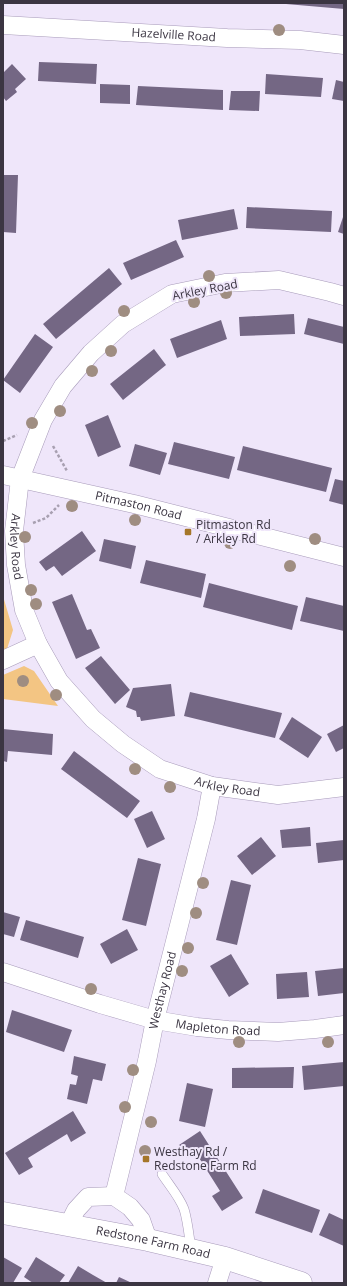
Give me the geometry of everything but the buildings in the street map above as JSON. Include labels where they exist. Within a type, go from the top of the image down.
[{"type":"street","name":"Hazelville Road","points":[[3,25],[227,38],[300,40],[344,45]]},
{"type":"street","name":"Arkley Road","points":[[344,296],[279,280],[225,283],[172,294],[123,324],[91,353],[63,386],[12,477],[16,565],[24,610],[38,644],[59,681],[93,719],[123,744],[160,769],[212,786],[278,795],[344,787]]},
{"type":"street","name":"Pitmaston Road","points":[[12,477],[134,504],[344,557]]},
{"type":"street","points":[[3,660],[38,644]]},
{"type":"street","name":"Westhay Road","points":[[114,1196],[147,1061],[155,1020],[206,819],[212,786]]},
{"type":"street","name":"Mapleton Road","points":[[3,972],[100,1004],[155,1020],[197,1027],[278,1032],[344,1025]]},
{"type":"street","points":[[68,1226],[76,1210],[88,1197],[114,1196],[130,1207],[141,1220],[148,1240]]},
{"type":"street","name":"Redstone Farm Road","points":[[3,1213],[148,1240],[191,1250],[225,1258],[301,1283]]},
{"type":"street","points":[[217,1283],[225,1258]]},
{"type":"lane","points":[[162,1174],[179,1198],[184,1208],[191,1250]]},
{"type":"shaded area","points":[[3,596],[13,630],[7,649],[3,651]]},
{"type":"shaded area","points":[[24,666],[34,671],[58,706],[3,699],[3,675]]},
{"type":"place","name":"Pitmaston Rd / Arkley Rd","points":[[188,532]]},
{"type":"place","name":"Westhay Rd / Redstone Farm Rd","points":[[146,1159]]}]
